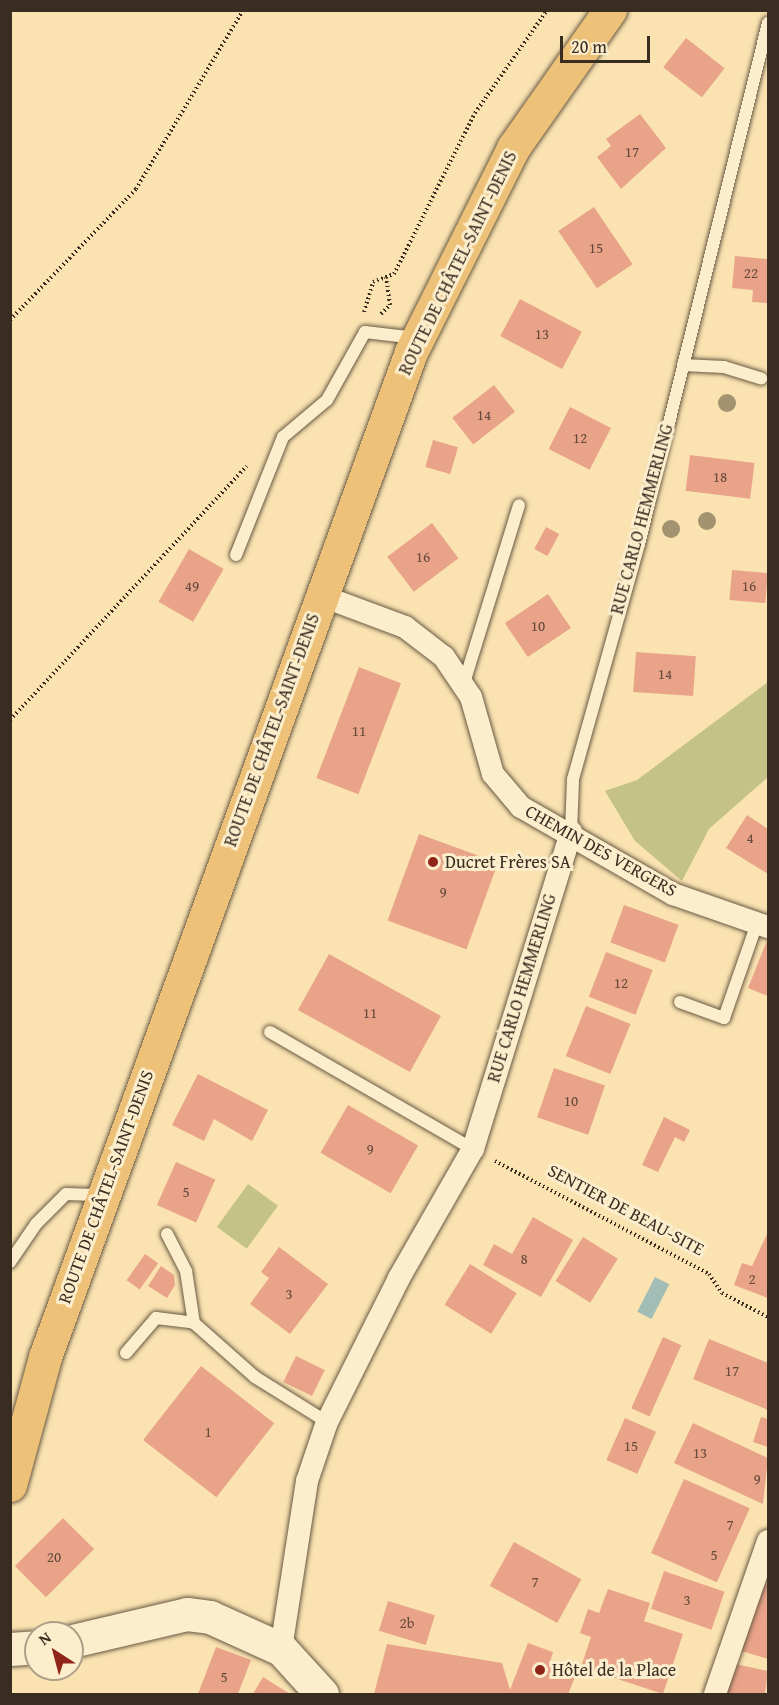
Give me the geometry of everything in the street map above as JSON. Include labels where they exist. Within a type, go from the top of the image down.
[{"type":"main road","name":"ROUTE DE CHÂTEL-SAINT-DENIS","points":[[10,1485],[45,1357],[417,338],[513,148],[610,10]]},
{"type":"street","name":"CHEMIN DES VERGERS","points":[[322,596],[405,627],[444,657],[464,683],[493,774],[521,807],[571,832],[673,894],[763,925]]},
{"type":"street","name":"RUE CARLO HEMMERLING","points":[[281,1649],[307,1480],[327,1422],[399,1278],[482,1154],[571,832]]},
{"type":"street","points":[[716,1695],[768,1541]]},
{"type":"street","points":[[84,1638],[187,1614],[245,1629],[281,1649],[322,1695]]},
{"type":"lane","name":"RUE CARLO HEMMERLING","points":[[571,832],[573,779],[683,365],[768,24]]},
{"type":"lane","points":[[236,555],[283,437],[327,400],[365,332],[417,338]]},
{"type":"lane","points":[[683,365],[723,367],[761,378]]},
{"type":"lane","points":[[464,683],[519,505]]},
{"type":"lane","points":[[681,1002],[724,1018],[763,925]]},
{"type":"lane","points":[[270,1032],[482,1154]]},
{"type":"lane","points":[[10,1262],[36,1224],[66,1194],[104,1195]]},
{"type":"lane","points":[[167,1234],[186,1271],[194,1323]]},
{"type":"lane","points":[[126,1353],[156,1318],[194,1323],[255,1377],[327,1422]]},
{"type":"path","points":[[10,320],[136,189],[243,10]]},
{"type":"path","points":[[365,332],[364,309],[373,282],[394,274],[475,113],[547,10]]},
{"type":"path","points":[[386,277],[390,305]]},
{"type":"path","points":[[10,720],[223,486],[283,437]]},
{"type":"path","name":"SENTIER DE BEAU-SITE","points":[[482,1154],[709,1274],[722,1293],[768,1317]]},
{"type":"shaded area","points":[[768,682],[768,777],[709,829],[682,881],[635,841],[605,791],[637,780]]},
{"type":"shaded area","points":[[248,1184],[278,1206],[247,1249],[217,1227]]},
{"type":"water","points":[[655,1277],[669,1284],[652,1319],[637,1312]]},
{"type":"building","points":[[686,38],[725,68],[702,97],[663,67]]},
{"type":"building","points":[[640,114],[666,148],[621,189],[597,157],[611,146],[606,139]]},
{"type":"building","points":[[594,207],[633,264],[597,288],[558,231]]},
{"type":"building","points":[[735,256],[768,259],[768,303],[752,302],[753,290],[732,288]]},
{"type":"building","points":[[520,299],[582,332],[562,369],[500,336]]},
{"type":"building","points":[[494,385],[515,412],[473,444],[452,418]]},
{"type":"building","points":[[570,407],[611,428],[590,470],[549,449]]},
{"type":"building","points":[[433,440],[458,447],[450,474],[425,467]]},
{"type":"building","points":[[690,455],[755,463],[750,499],[686,491]]},
{"type":"building","points":[[432,523],[458,558],[414,592],[387,557]]},
{"type":"building","points":[[546,527],[559,534],[548,556],[534,549]]},
{"type":"building","points":[[189,549],[224,569],[193,622],[158,602]]},
{"type":"building","points":[[732,570],[768,573],[765,603],[729,600]]},
{"type":"building","points":[[548,594],[571,628],[528,657],[505,623]]},
{"type":"building","points":[[636,652],[696,656],[693,696],[633,692]]},
{"type":"building","points":[[359,667],[401,683],[358,794],[316,778]]},
{"type":"building","points":[[747,815],[768,829],[768,874],[726,848]]},
{"type":"building","points":[[419,834],[498,863],[466,949],[388,920]]},
{"type":"building","points":[[624,905],[679,925],[665,962],[610,943]]},
{"type":"building","points":[[768,938],[768,996],[748,988]]},
{"type":"building","points":[[606,952],[653,970],[635,1015],[589,997]]},
{"type":"building","points":[[329,954],[441,1016],[410,1072],[298,1010]]},
{"type":"building","points":[[586,1006],[631,1024],[610,1074],[566,1056]]},
{"type":"building","points":[[554,1068],[605,1086],[588,1135],[537,1117]]},
{"type":"building","points":[[198,1074],[268,1110],[252,1141],[214,1119],[204,1141],[172,1125]]},
{"type":"building","points":[[348,1105],[418,1146],[391,1193],[320,1153]]},
{"type":"building","points":[[664,1117],[690,1130],[684,1142],[675,1137],[658,1172],[642,1165]]},
{"type":"building","points":[[176,1162],[215,1179],[196,1222],[157,1205]]},
{"type":"building","points":[[533,1217],[573,1240],[541,1297],[483,1265],[494,1244],[512,1254]]},
{"type":"building","points":[[768,1232],[768,1298],[734,1285],[742,1263],[752,1266]]},
{"type":"building","points":[[583,1237],[618,1259],[590,1303],[555,1281]]},
{"type":"building","points":[[279,1247],[328,1284],[290,1334],[250,1304],[269,1278],[261,1272]]},
{"type":"building","points":[[145,1254],[158,1263],[140,1289],[127,1280]]},
{"type":"building","points":[[470,1264],[517,1293],[491,1334],[445,1305]]},
{"type":"building","points":[[161,1266],[174,1275],[175,1285],[167,1298],[148,1286]]},
{"type":"building","points":[[663,1337],[681,1345],[650,1416],[631,1408]]},
{"type":"building","points":[[709,1339],[768,1363],[768,1410],[693,1379]]},
{"type":"building","points":[[296,1356],[325,1370],[312,1396],[283,1382]]},
{"type":"building","points":[[201,1366],[274,1423],[216,1497],[143,1440]]},
{"type":"building","points":[[761,1417],[768,1419],[768,1447],[753,1442]]},
{"type":"building","points":[[625,1418],[656,1432],[637,1474],[606,1460]]},
{"type":"building","points":[[693,1423],[768,1458],[763,1504],[674,1463]]},
{"type":"building","points":[[684,1479],[750,1508],[717,1582],[651,1553]]},
{"type":"building","points":[[63,1518],[94,1549],[46,1597],[15,1566]]},
{"type":"building","points":[[514,1542],[581,1579],[557,1623],[490,1586]]},
{"type":"building","points":[[664,1571],[725,1592],[711,1630],[651,1609]]},
{"type":"building","points":[[757,1581],[768,1585],[768,1659],[738,1650]]},
{"type":"building","points":[[608,1589],[650,1603],[644,1621],[683,1634],[663,1694],[581,1667],[591,1637],[580,1633],[588,1609],[599,1613]]},
{"type":"building","points":[[388,1601],[435,1615],[426,1645],[379,1631]]},
{"type":"building","points":[[528,1643],[553,1652],[549,1665],[576,1675],[568,1694],[374,1694],[387,1644],[502,1663],[510,1690]]},
{"type":"building","points":[[216,1647],[251,1660],[238,1694],[198,1694]]},
{"type":"building","points":[[731,1663],[768,1671],[765,1694],[724,1694]]},
{"type":"building","points":[[263,1677],[290,1694],[253,1694]]},
{"type":"place","name":"Ducret Frères SA","points":[[433,862]]},
{"type":"place","name":"Hôtel de la Place","points":[[540,1670]]}]
